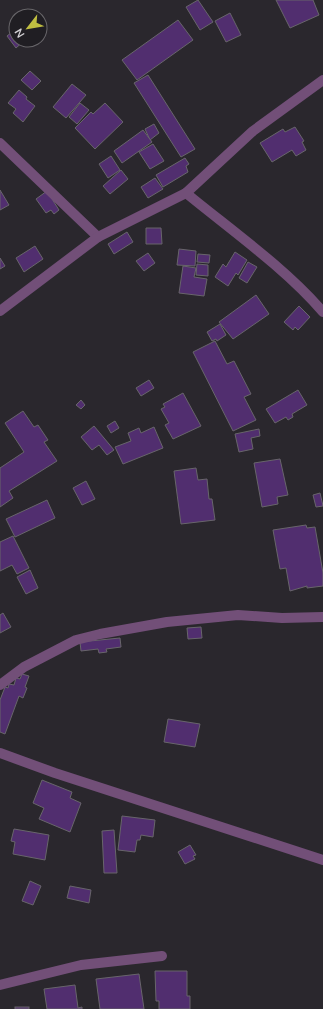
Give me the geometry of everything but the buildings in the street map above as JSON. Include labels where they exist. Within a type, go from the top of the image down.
[{"type":"street","points":[[0,311],[98,237],[186,193],[253,131],[323,80]]},
{"type":"street","points":[[0,143],[98,237]]},
{"type":"street","points":[[186,193],[258,252],[313,300],[323,312]]},
{"type":"street","points":[[0,684],[24,667],[76,640],[100,634],[167,622],[238,615],[282,618],[323,617]]},
{"type":"street","points":[[0,753],[55,773],[323,860]]},
{"type":"street","points":[[0,985],[81,965],[162,956]]}]
